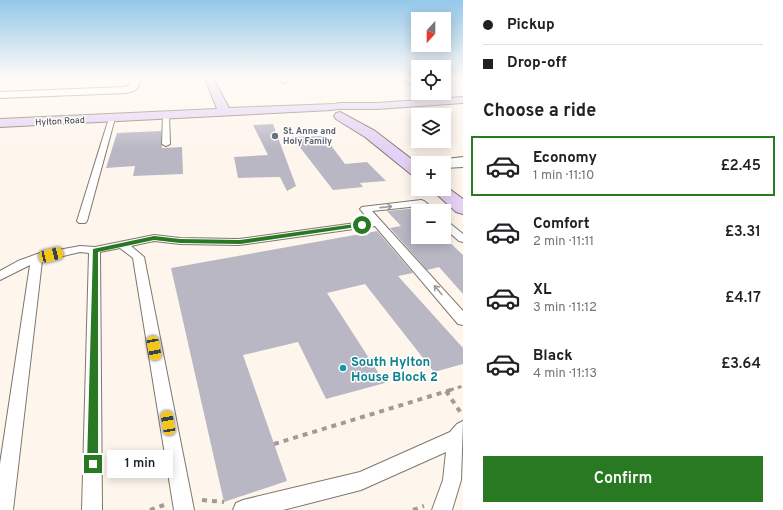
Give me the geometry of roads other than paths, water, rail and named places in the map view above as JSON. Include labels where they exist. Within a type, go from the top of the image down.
[{"type":"street","points":[[220,102],[225,113]]},
{"type":"street","name":"Hylton Road","points":[[0,123],[288,110],[336,111],[378,106],[448,102]]},
{"type":"street","name":"Hylton Road","points":[[336,111],[352,116],[378,106]]},
{"type":"street","points":[[336,111],[411,165]]},
{"type":"street","points":[[357,113],[370,134]]},
{"type":"street","points":[[451,163],[463,162]]},
{"type":"street","points":[[448,196],[463,208]]},
{"type":"lane","points":[[166,116],[166,144]]},
{"type":"lane","points":[[82,221],[112,118]]},
{"type":"lane","points":[[411,204],[365,209],[463,320]]},
{"type":"lane","points":[[412,204],[423,204]]},
{"type":"lane","points":[[0,276],[37,258],[80,249],[95,250],[154,238],[180,241],[240,242],[378,223]]},
{"type":"lane","points":[[451,228],[463,239]]},
{"type":"lane","points":[[122,244],[138,257],[184,510]]},
{"type":"lane","points":[[92,510],[95,250]]},
{"type":"lane","points":[[3,510],[37,258]]},
{"type":"lane","points":[[243,510],[361,481],[459,434]]},
{"type":"lane","points":[[442,510],[452,480],[459,434]]},
{"type":"place","name":"St. Anne and Holy Family","points":[[275,136]]},
{"type":"place","name":"South Hylton House Block 2","points":[[343,368]]}]
